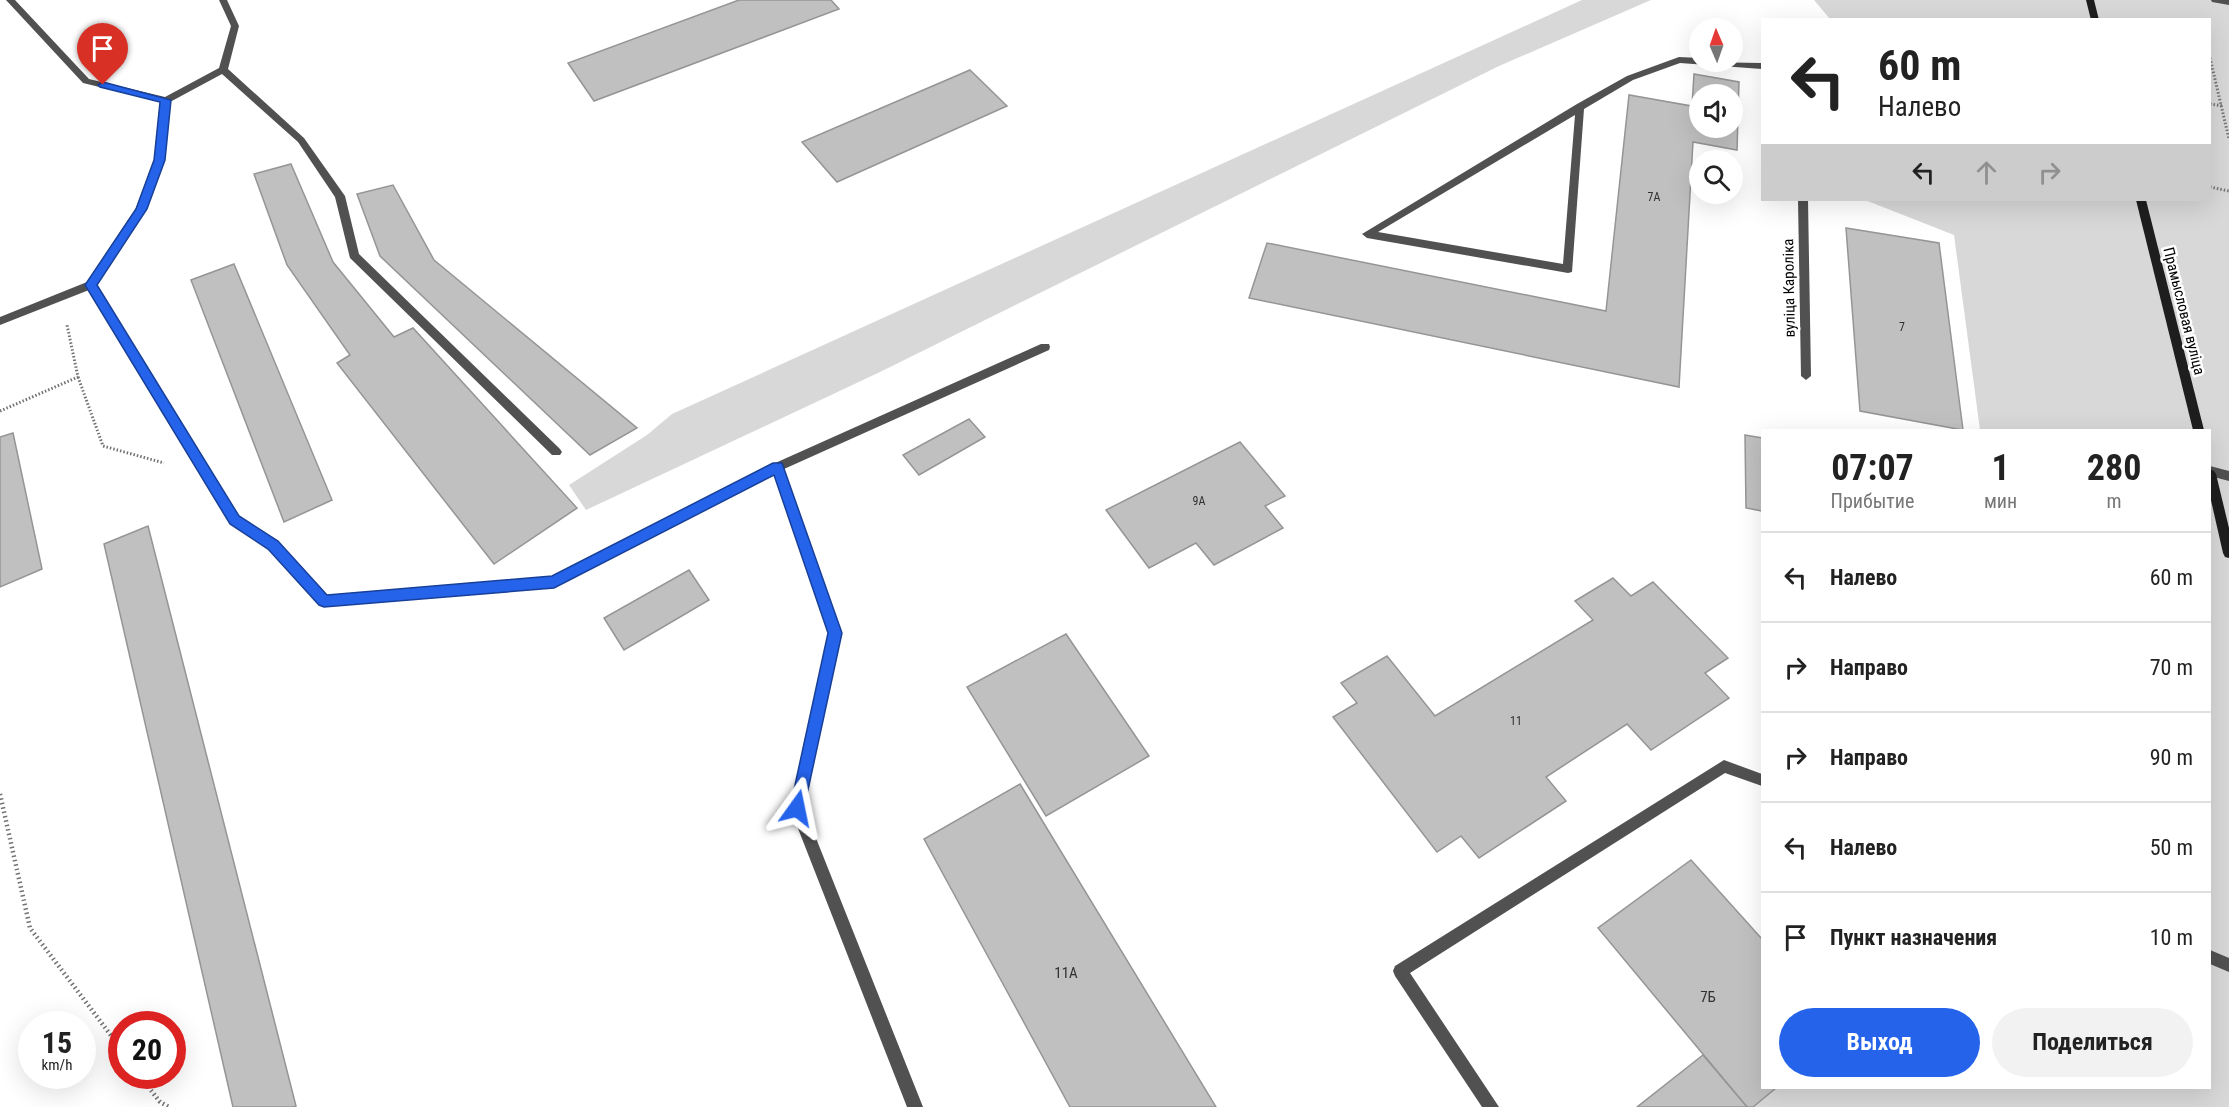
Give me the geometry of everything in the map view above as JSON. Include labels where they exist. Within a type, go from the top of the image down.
[{"type":"main road","points":[[2090,0],[2094,18]]},
{"type":"main road","name":"Прамысловая вуліца","points":[[2141,201],[2199,429]]},
{"type":"main road","points":[[2211,476],[2229,553]]},
{"type":"lane","points":[[10,0],[86,81],[166,100],[224,70],[235,26],[223,0]]},
{"type":"lane","points":[[2215,0],[2229,2]]},
{"type":"lane","points":[[1580,106],[1568,269],[1367,234],[1580,106],[1630,78],[1679,60],[1689,60]]},
{"type":"lane","points":[[1743,65],[1761,66]]},
{"type":"lane","points":[[224,70],[301,140],[340,196],[354,255],[556,452]]},
{"type":"lane","points":[[0,321],[91,285],[141,209],[159,160],[166,100]]},
{"type":"lane","name":"вуліца Кароліка","points":[[1803,201],[1806,376]]},
{"type":"lane","points":[[91,285],[234,520],[273,545],[324,601],[554,582],[777,467],[1045,347]]},
{"type":"lane","points":[[777,467],[835,633],[797,808],[915,1107]]},
{"type":"lane","points":[[2211,472],[2229,476]]},
{"type":"lane","points":[[1491,1107],[1400,971],[1724,766],[1761,780]]},
{"type":"lane","points":[[2211,957],[2229,965]]},
{"type":"path","points":[[2211,62],[2229,139]]},
{"type":"path","points":[[2211,104],[2223,106]]},
{"type":"path","points":[[2211,187],[2229,191]]},
{"type":"path","points":[[66,320],[78,376],[103,446],[159,461],[213,483]]},
{"type":"path","points":[[0,411],[78,376]]},
{"type":"path","points":[[0,794],[30,928],[108,1031]]},
{"type":"path","points":[[150,1089],[160,1102],[169,1107]]},
{"type":"shaded area","points":[[1582,0],[1651,0],[1499,66],[880,372],[586,510],[569,485],[647,435],[672,414]]},
{"type":"shaded area","points":[[1814,0],[2229,0],[2229,1107],[1753,1107],[1775,1089],[2211,1089],[2211,429],[1980,429],[1954,235],[1868,201],[2211,201],[2211,18],[1829,18]]},
{"type":"building","points":[[739,0],[831,0],[839,9],[594,101],[568,63]]},
{"type":"building","points":[[970,70],[1007,106],[837,182],[802,142]]},
{"type":"building","points":[[1694,74],[1739,82],[1739,84],[1693,84]]},
{"type":"building","points":[[1629,95],[1689,105],[1689,138],[1737,138],[1737,150],[1693,142],[1693,150],[1689,150],[1689,204],[1679,387],[1249,298],[1267,243],[1606,311]]},
{"type":"building","points":[[291,164],[333,262],[394,337],[413,328],[577,508],[494,564],[337,363],[350,355],[287,265],[254,174]]},
{"type":"building","points":[[393,185],[434,260],[637,428],[590,455],[380,256],[357,194]]},
{"type":"building","points":[[1846,228],[1939,243],[1963,429],[1860,411]]},
{"type":"building","points":[[234,264],[332,500],[284,522],[191,280]]},
{"type":"building","points":[[969,419],[985,437],[919,475],[903,455]]},
{"type":"building","points":[[13,433],[42,569],[0,587],[0,437]]},
{"type":"building","points":[[1745,435],[1761,438],[1761,511],[1746,508]]},
{"type":"building","points":[[1240,442],[1285,496],[1265,506],[1283,528],[1214,565],[1196,543],[1149,568],[1106,510]]},
{"type":"building","points":[[148,526],[296,1106],[293,1107],[233,1107],[104,544]]},
{"type":"building","points":[[689,570],[709,600],[624,650],[604,618]]},
{"type":"building","points":[[1613,578],[1631,596],[1653,582],[1728,658],[1705,673],[1729,698],[1651,750],[1627,724],[1546,777],[1566,801],[1479,858],[1461,836],[1437,852],[1333,717],[1357,703],[1341,683],[1387,656],[1435,716],[1593,620],[1575,601]]},
{"type":"building","points":[[1066,634],[1149,756],[1046,816],[967,687]]},
{"type":"building","points":[[1020,784],[1216,1107],[1070,1107],[924,839]]},
{"type":"building","points":[[1691,860],[1761,938],[1761,1089],[1775,1089],[1753,1107],[1747,1107],[1598,928]]},
{"type":"building","points":[[1703,1055],[1747,1107],[1637,1107]]},
{"type":"route","points":[[103,85],[166,100],[159,160],[141,209],[91,285],[234,520],[273,545],[324,601],[554,582],[777,467],[835,633],[797,808]]}]
